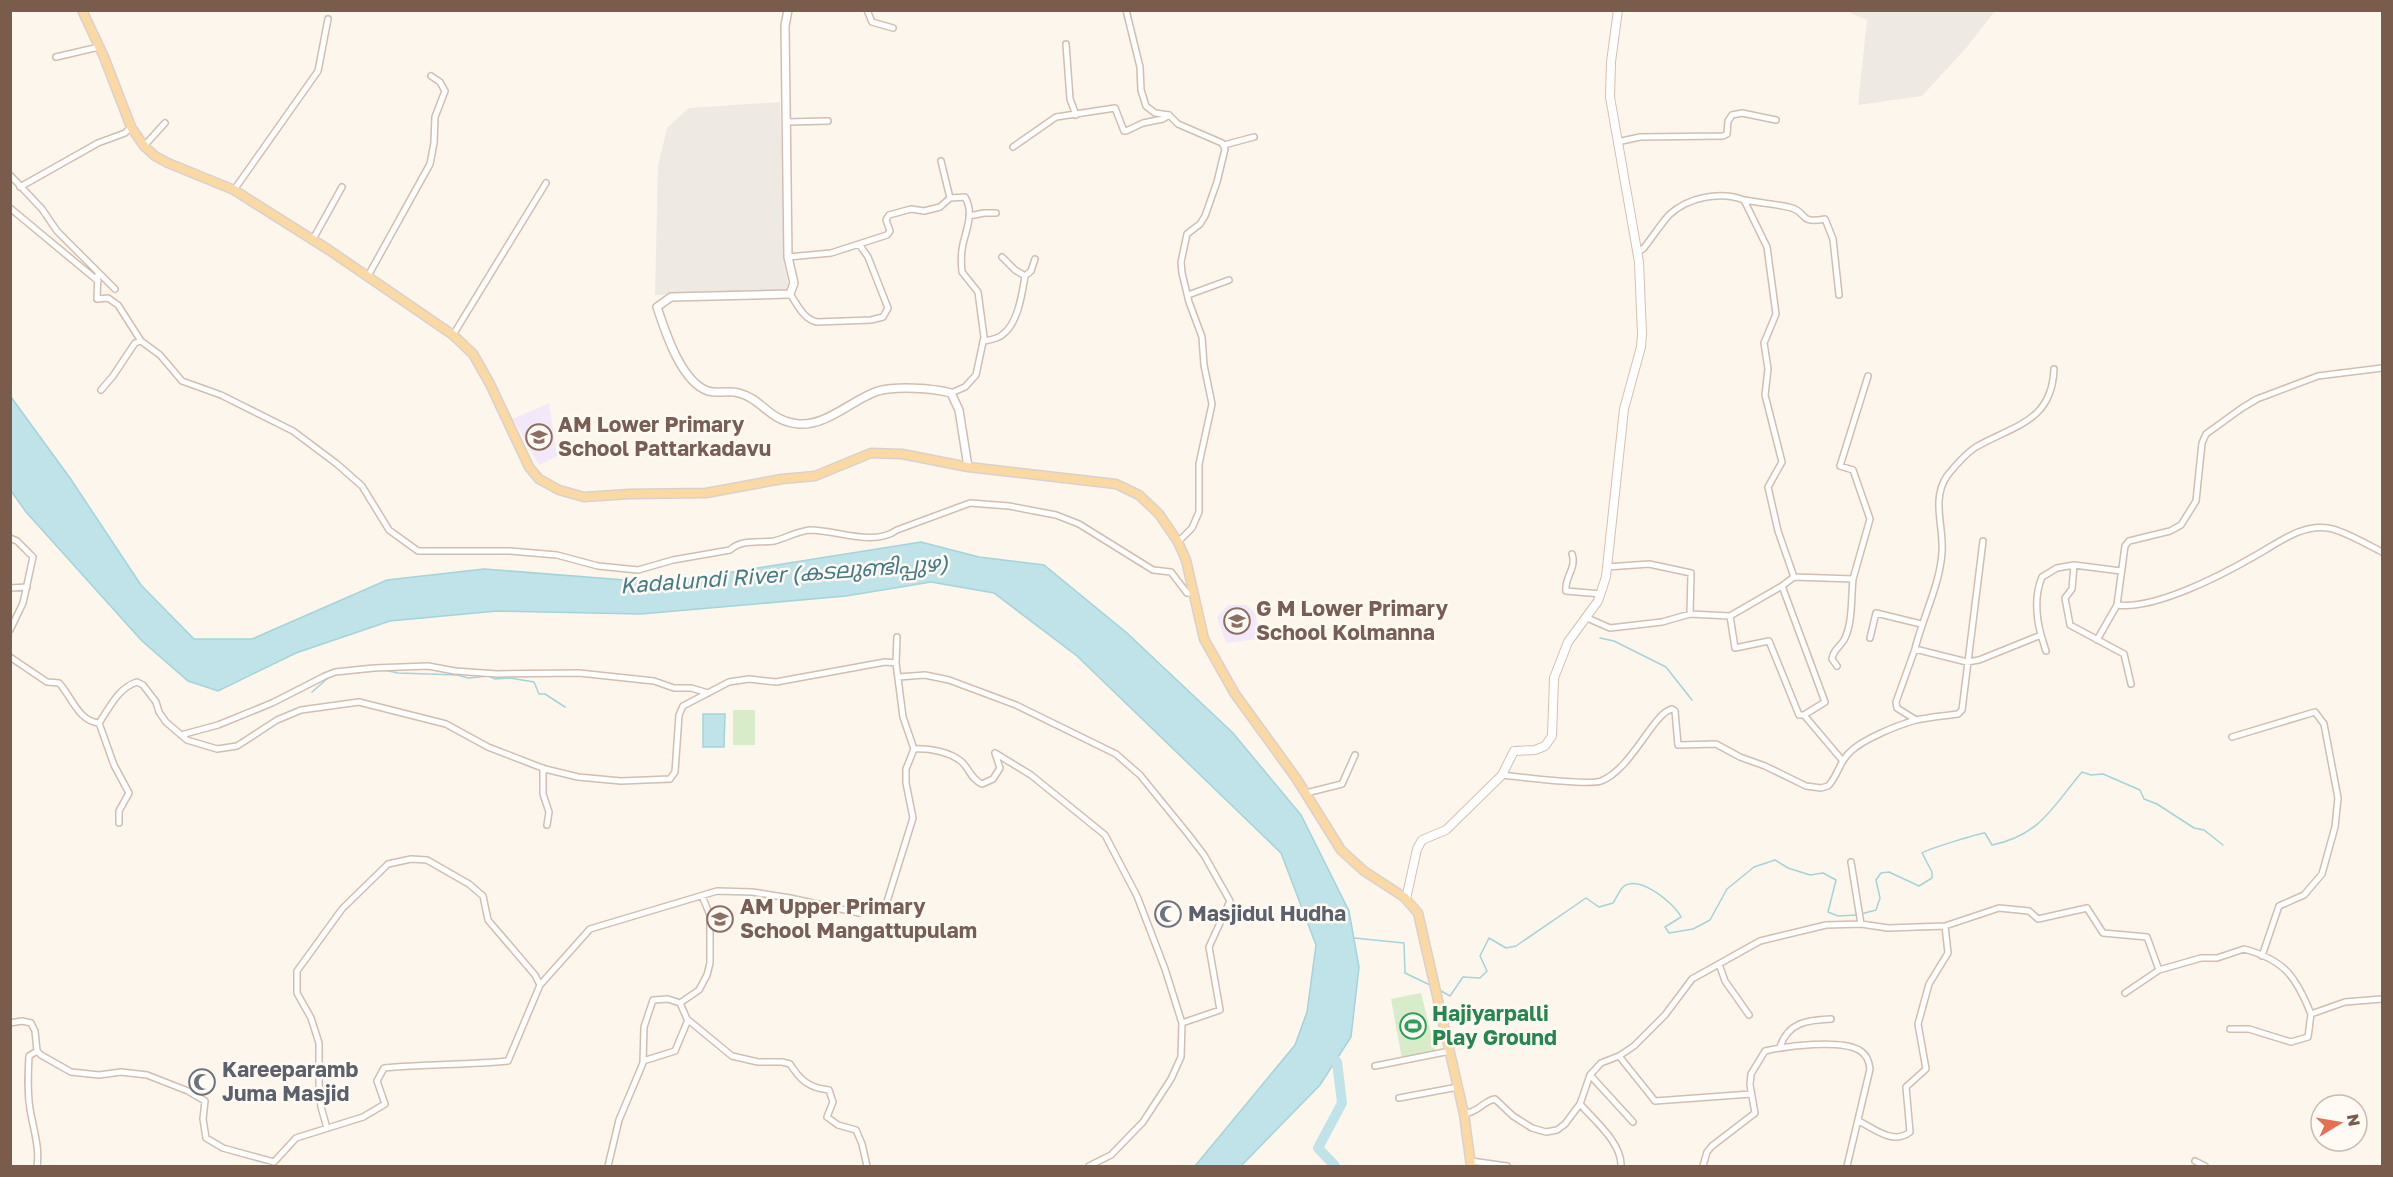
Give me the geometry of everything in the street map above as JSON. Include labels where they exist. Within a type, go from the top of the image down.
[{"type":"main road","points":[[82,10],[131,127],[144,146],[155,156],[168,163],[234,190],[368,276],[453,335],[472,354],[490,384],[529,467],[539,479],[559,490],[584,497],[672,492],[706,493],[782,479],[815,476],[871,453],[902,454],[968,467],[1116,484],[1139,495],[1160,514],[1178,542],[1186,560],[1204,639],[1210,654],[1236,694],[1306,793],[1341,850],[1364,871],[1406,899],[1418,913],[1464,1114],[1471,1164]]},
{"type":"main road","points":[[1406,899],[1417,849],[1422,840],[1446,830],[1503,776],[1514,751],[1535,750],[1545,746],[1552,736],[1554,678],[1568,642],[1595,606],[1601,594],[1607,567],[1624,409],[1642,340],[1641,279],[1611,111],[1610,80],[1617,10]]},
{"type":"street","points":[[788,10],[785,26],[788,257],[794,283],[790,294]]},
{"type":"street","points":[[867,10],[872,22],[893,28]]},
{"type":"street","points":[[1126,10],[1140,67],[1141,90],[1146,106],[1155,112],[1169,115],[1178,124],[1224,146],[1254,137]]},
{"type":"street","points":[[234,190],[318,71],[328,19]]},
{"type":"street","points":[[1066,44],[1070,99],[1076,115]]},
{"type":"street","points":[[56,57],[99,47]]},
{"type":"street","points":[[368,276],[430,164],[435,117],[445,91],[440,82],[430,76]]},
{"type":"street","points":[[1013,147],[1056,117],[1115,108],[1124,131],[1126,131],[1169,115]]},
{"type":"street","points":[[1617,142],[1640,137],[1723,136],[1726,134],[1731,115],[1742,113],[1776,120]]},
{"type":"street","points":[[787,122],[828,121]]},
{"type":"street","points":[[144,146],[165,123]]},
{"type":"street","points":[[20,187],[98,142],[125,133],[131,127]]},
{"type":"street","points":[[1178,542],[1192,528],[1199,512],[1199,464],[1212,404],[1204,365],[1202,337],[1188,295],[1181,262],[1184,241],[1190,230],[1200,224],[1208,208],[1220,172],[1224,146]]},
{"type":"street","points":[[941,161],[950,198]]},
{"type":"street","points":[[10,176],[42,209],[57,231],[115,289]]},
{"type":"street","points":[[453,335],[546,183]]},
{"type":"street","points":[[312,241],[342,187]]},
{"type":"street","points":[[1637,252],[1643,249],[1669,216],[1683,204],[1708,196],[1736,197],[1796,209],[1803,218],[1812,222],[1826,219],[1833,239],[1839,295]]},
{"type":"street","points":[[788,257],[831,253],[887,235],[890,231],[886,220],[889,215],[911,209],[924,211],[940,207],[950,198],[965,197],[970,205],[963,245],[962,272],[978,292],[984,341],[976,375],[965,387],[951,393],[930,388],[879,391],[820,420],[801,424],[777,420],[751,398],[738,392],[710,392],[700,387],[674,355],[657,307],[671,297],[790,294]]},
{"type":"street","points":[[1744,200],[1767,247],[1776,314],[1764,343],[1768,369],[1765,394],[1782,462],[1768,487],[1778,531],[1794,577]]},
{"type":"street","points":[[10,208],[98,281]]},
{"type":"street","points":[[969,216],[996,213]]},
{"type":"street","points":[[790,294],[809,321],[830,323],[883,317],[888,308],[868,257],[859,244]]},
{"type":"street","points":[[1002,257],[1025,276]]},
{"type":"street","points":[[984,341],[1002,336],[1012,323],[1025,276],[1032,272],[1035,259]]},
{"type":"street","points":[[98,273],[97,299],[108,298],[118,305],[141,341],[160,355],[182,381],[221,395],[293,431],[362,486],[389,530],[418,551],[510,550],[557,555],[597,566],[638,570],[673,560],[730,550],[736,544],[774,541],[810,530],[839,535],[887,537],[897,530],[970,503],[1009,506],[1056,515],[1079,524],[1153,570],[1171,572],[1187,593],[1194,593]]},
{"type":"street","points":[[1188,295],[1229,280]]},
{"type":"street","points":[[101,390],[135,343],[141,341]]},
{"type":"street","points":[[2097,640],[2117,605],[2123,554],[2129,542],[2177,528],[2195,504],[2199,454],[2206,434],[2257,399],[2318,376],[2382,368]]},
{"type":"street","points":[[1916,720],[1897,708],[1896,702],[1939,577],[1942,550],[1938,519],[1939,501],[1945,479],[1974,448],[2028,423],[2043,407],[2051,394],[2054,369]]},
{"type":"street","points":[[1837,666],[1832,659],[1833,652],[1844,640],[1848,626],[1853,579],[1870,519],[1853,470],[1840,466],[1868,376]]},
{"type":"street","points":[[951,393],[958,410],[968,467]]},
{"type":"street","points":[[2117,605],[2127,606],[2173,596],[2251,559],[2303,528],[2330,528],[2382,552]]},
{"type":"street","points":[[10,538],[17,541],[33,557],[23,603],[10,630]]},
{"type":"street","points":[[1503,776],[1600,781],[1623,765],[1663,713],[1672,709],[1676,717],[1678,745],[1707,743],[1721,746],[1740,758],[1765,766],[1806,786],[1821,788],[1828,786],[1839,773],[1842,760],[1851,750],[1866,741],[1916,720],[1958,714],[1962,710],[1983,541]]},
{"type":"street","points":[[1572,554],[1574,567],[1566,582],[1566,591],[1601,594]]},
{"type":"street","points":[[1607,567],[1649,564],[1691,573],[1690,614]]},
{"type":"street","points":[[2046,651],[2037,620],[2037,598],[2042,577],[2057,568],[2074,565],[2121,571]]},
{"type":"street","points":[[2074,565],[2072,589],[2065,598],[2070,625],[2124,654],[2131,684]]},
{"type":"street","points":[[1585,617],[1610,628],[1662,622],[1690,614],[1730,616],[1794,577],[1853,579]]},
{"type":"street","points":[[1782,586],[1825,702],[1804,715]]},
{"type":"street","points":[[10,588],[27,587]]},
{"type":"street","points":[[1870,638],[1876,613],[1921,624]]},
{"type":"street","points":[[1730,616],[1735,648],[1769,641],[1799,715],[1804,715],[1842,760]]},
{"type":"street","points":[[1915,649],[1967,662],[1995,654],[2041,635]]},
{"type":"street","points":[[197,1089],[205,1101],[203,1119],[206,1138],[223,1148],[274,1162],[296,1138],[363,1117],[385,1104],[377,1081],[384,1068],[508,1061],[540,985],[590,929],[717,891],[752,892],[859,913],[885,908],[913,818],[906,783],[906,770],[914,749],[903,717],[896,663],[897,637]]},
{"type":"street","points":[[10,657],[48,682],[59,683],[85,718],[99,723]]},
{"type":"street","points":[[99,723],[118,695],[129,685],[137,682],[143,685],[156,702],[166,722],[187,740],[217,748],[237,746],[277,720],[301,710],[359,702],[446,724],[488,747],[543,768],[578,777],[621,781],[670,779],[675,772],[679,715],[683,706],[729,682],[749,679],[776,682],[885,662],[896,663]]},
{"type":"street","points":[[181,735],[218,725],[272,703],[335,672],[374,668],[428,666],[455,671],[497,674],[589,673],[654,681],[674,688],[691,688],[710,693]]},
{"type":"street","points":[[898,677],[936,676],[1016,705],[1116,754],[1140,775],[1204,855],[1230,900],[1209,947],[1220,1010],[1182,1023]]},
{"type":"street","points":[[2232,737],[2315,711],[2324,724],[2338,798],[2335,827],[2322,874],[2304,896],[2279,906],[2262,956]]},
{"type":"street","points":[[99,723],[114,765],[129,793],[119,812],[119,823]]},
{"type":"street","points":[[914,749],[934,749],[961,761],[976,782],[982,784],[993,779],[1000,768],[995,753],[1031,775],[1105,835],[1137,896],[1165,969],[1182,1023],[1180,1057],[1171,1079],[1135,1130],[1111,1155],[1089,1167]]},
{"type":"street","points":[[1306,793],[1342,784],[1354,755]]},
{"type":"street","points":[[543,768],[543,794],[549,812],[547,825]]},
{"type":"street","points":[[327,1128],[321,1107],[319,1043],[311,1018],[297,993],[297,970],[342,909],[388,864],[411,859],[427,860],[469,884],[483,896],[488,920],[536,975],[540,985]]},
{"type":"street","points":[[1851,862],[1860,921]]},
{"type":"street","points":[[680,1003],[699,990],[710,963],[708,947],[710,915],[702,896]]},
{"type":"street","points":[[1464,1114],[1476,1112],[1495,1099],[1513,1116],[1532,1128],[1551,1132],[1565,1124],[1580,1104],[1590,1076],[1601,1063],[1619,1056],[1634,1046],[1665,1015],[1692,979],[1760,941],[1826,925],[1860,921],[1888,928],[1945,926],[1999,908],[2029,911],[2037,919],[2087,908],[2103,933],[2147,937],[2159,970]]},
{"type":"street","points":[[1859,1122],[1891,1137],[1907,1135],[1910,1132],[1906,1087],[1926,1069],[1918,1024],[1929,984],[1948,953],[1945,926]]},
{"type":"street","points":[[2125,993],[2159,970],[2201,958],[2217,958],[2244,949],[2287,969],[2296,981],[2311,1014],[2308,1037],[2291,1042],[2249,1029],[2230,1029]]},
{"type":"street","points":[[1719,964],[1725,981],[1749,1015]]},
{"type":"street","points":[[608,1167],[619,1120],[643,1061],[644,1027],[653,1000],[668,999],[680,1003],[688,1020],[732,1056],[758,1062],[790,1064],[800,1080],[817,1089],[829,1090],[833,1102],[827,1117],[838,1125],[856,1130],[867,1167]]},
{"type":"street","points":[[2311,1014],[2345,1002],[2382,999]]},
{"type":"street","points":[[1780,1047],[1783,1038],[1792,1027],[1806,1021],[1831,1019]]},
{"type":"street","points":[[643,1061],[675,1051],[688,1020]]},
{"type":"street","points":[[10,1023],[22,1021],[31,1023],[35,1031],[37,1051],[41,1056],[71,1072],[99,1075],[121,1072],[147,1075],[188,1090],[205,1101]]},
{"type":"street","points":[[1703,1167],[1707,1152],[1712,1146],[1755,1113],[1751,1094],[1751,1074],[1765,1051],[1780,1047],[1832,1045],[1856,1048],[1864,1054],[1870,1069],[1847,1167]]},
{"type":"street","points":[[37,1051],[29,1056],[27,1079],[29,1106],[39,1157],[37,1167]]},
{"type":"street","points":[[1375,1066],[1450,1051]]},
{"type":"street","points":[[1619,1056],[1654,1101],[1751,1094]]},
{"type":"street","points":[[1590,1076],[1634,1122]]},
{"type":"street","points":[[1399,1098],[1458,1087]]},
{"type":"street","points":[[1580,1104],[1612,1143],[1621,1160],[1621,1167]]},
{"type":"street","points":[[2195,1161],[2205,1167]]},
{"type":"street","points":[[1471,1164],[1507,1167]]},
{"type":"shaded area","points":[[1846,11],[1995,11],[1966,48],[1922,96],[1858,105],[1867,20]]},
{"type":"shaded area","points":[[780,102],[784,262],[788,283],[786,291],[655,295],[658,166],[667,128],[689,108]]},
{"type":"shaded area","name":"AM Lower Primary School Pattarkadavu","points":[[549,403],[557,456],[539,465],[513,419]]},
{"type":"shaded area","name":"G M Lower Primary School Kolmanna","points":[[1228,605],[1247,605],[1256,614],[1258,639],[1226,643],[1217,617]]},
{"type":"green space","points":[[733,710],[755,710],[755,745],[733,745]]},
{"type":"green space","name":"Hajiyarpalli Play Ground","points":[[1421,993],[1436,1054],[1402,1059],[1391,999]]},
{"type":"water","name":"Kadalundi River (കടലുണ്ടിപ്പുഴ)","points":[[11,397],[70,478],[141,585],[194,639],[252,639],[387,580],[484,569],[663,583],[921,542],[979,557],[1044,565],[1127,633],[1233,733],[1301,815],[1349,911],[1359,967],[1351,1037],[1320,1085],[1241,1166],[1195,1166],[1295,1045],[1307,1012],[1316,945],[1281,853],[1077,656],[994,593],[931,582],[846,596],[641,614],[497,611],[390,621],[296,653],[218,691],[188,681],[142,641],[26,512],[11,491]]},
{"type":"water","points":[[703,714],[725,714],[724,747],[703,747]]},
{"type":"waterway","points":[[1600,638],[1614,641],[1666,667],[1692,700]]},
{"type":"waterway","points":[[344,674],[384,670],[398,673],[458,675],[468,678],[489,676],[495,679],[510,678],[534,682],[539,694],[545,694],[565,707]]},
{"type":"waterway","points":[[312,692],[328,678]]},
{"type":"waterway","points":[[1861,914],[1876,910],[1880,898],[1876,880],[1881,873],[1889,872],[1919,886],[1932,878],[1932,872],[1922,853],[1925,851],[1985,833],[1992,845],[2023,834],[2044,818],[2082,772],[2091,775],[2103,774],[2140,790],[2144,799],[2157,804],[2194,828],[2204,830],[2223,845]]},
{"type":"waterway","points":[[1441,991],[1450,996],[1463,977],[1480,978],[1487,971],[1480,956],[1489,938],[1506,948],[1516,946],[1586,898],[1599,907],[1613,903],[1623,887],[1630,884],[1647,887],[1664,898],[1677,911],[1681,917],[1665,927],[1669,933],[1693,929],[1710,920],[1727,889],[1754,867],[1775,860],[1788,868],[1810,875],[1823,873],[1836,880],[1828,912],[1838,916],[1857,915]]},
{"type":"waterway","points":[[1354,938],[1404,943],[1405,973],[1430,985]]},
{"type":"waterway","points":[[1326,1052],[1337,1062],[1342,1103],[1318,1148],[1335,1166]]},
{"type":"place","name":"AM Lower Primary School Pattarkadavu","points":[[539,437]]},
{"type":"place","name":"G M Lower Primary School Kolmanna","points":[[1237,621]]},
{"type":"place","name":"Masjidul Hudha","points":[[1168,914]]},
{"type":"place","name":"AM Upper Primary School Mangattupulam","points":[[720,919]]},
{"type":"place","name":"Hajiyarpalli Play Ground","points":[[1413,1026]]},
{"type":"place","name":"Kareeparamb Juma Masjid","points":[[202,1082]]}]
